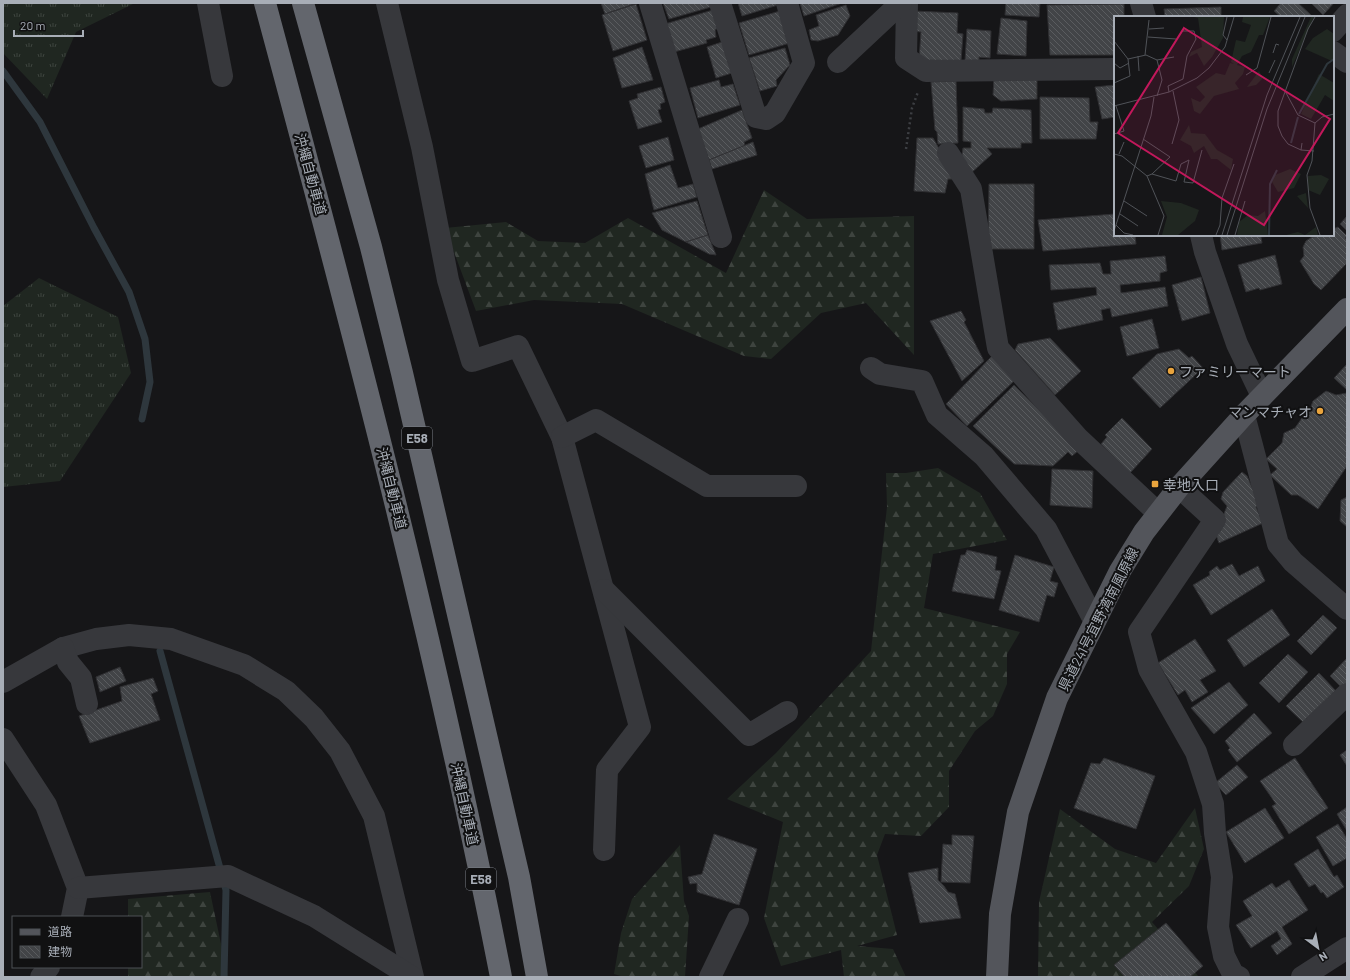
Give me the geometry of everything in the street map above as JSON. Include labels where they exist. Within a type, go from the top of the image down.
[{"type":"highway","name":"沖縄自動車道","points":[[265,3],[366,381],[411,565],[486,899],[500,977]]},
{"type":"highway","name":"E58","points":[[303,3],[371,247],[402,373],[519,877],[537,977]]},
{"type":"main road","name":"県道241号宜野湾南風原線","points":[[997,977],[1000,914],[1018,812],[1057,698],[1094,620],[1120,571],[1144,532],[1179,487],[1244,415],[1347,309]]},
{"type":"street","points":[[208,3],[222,76]]},
{"type":"street","points":[[387,3],[422,147],[448,280],[472,361],[518,346],[562,436],[640,727],[607,770],[604,850]]},
{"type":"street","points":[[650,3],[721,237]]},
{"type":"street","points":[[720,3],[756,117],[766,119],[775,113],[804,63],[787,3]]},
{"type":"street","points":[[838,62],[901,3]]},
{"type":"street","points":[[907,3],[906,58],[926,71],[1114,69]]},
{"type":"street","points":[[1141,3],[1145,16]]},
{"type":"street","points":[[1334,29],[1347,14]]},
{"type":"street","points":[[1334,53],[1347,62]]},
{"type":"street","points":[[948,153],[971,189],[998,348],[1078,438],[1158,513]]},
{"type":"street","points":[[1201,236],[1205,252],[1237,344],[1262,396]]},
{"type":"street","points":[[871,368],[880,374],[922,381],[937,414],[984,456],[1046,529],[1094,620]]},
{"type":"street","points":[[1244,415],[1278,544],[1293,562],[1347,609]]},
{"type":"street","points":[[562,436],[596,420],[707,486],[796,486]]},
{"type":"street","points":[[1179,487],[1215,520],[1139,632],[1149,669],[1196,752],[1213,804],[1215,833],[1222,877],[1218,927],[1224,956],[1233,974],[1239,977]]},
{"type":"street","points":[[603,589],[749,735],[787,712]]},
{"type":"street","points":[[3,682],[63,648],[96,639],[129,635],[171,639],[244,665],[286,691],[314,718],[340,752],[374,816],[412,977]]},
{"type":"street","points":[[63,648],[68,662],[81,678],[87,704]]},
{"type":"street","points":[[1294,745],[1347,694]]},
{"type":"street","points":[[3,739],[46,805],[78,888],[72,916]]},
{"type":"street","points":[[78,888],[218,877],[314,916],[412,977]]},
{"type":"street","points":[[710,977],[738,919]]},
{"type":"street","points":[[1302,977],[1347,948]]},
{"type":"street","points":[[40,977],[48,968]]},
{"type":"path","points":[[906,149],[912,108],[926,71]]},
{"type":"green space","points":[[3,3],[135,3],[76,32],[47,99],[3,53]]},
{"type":"green space","points":[[764,190],[807,219],[914,216],[914,355],[866,303],[821,313],[771,359],[744,356],[622,304],[534,300],[476,311],[445,228],[506,222],[538,241],[585,243],[628,218],[726,273]]},
{"type":"green space","points":[[39,278],[118,317],[131,373],[60,481],[3,487],[3,306]]},
{"type":"green space","points":[[938,468],[980,493],[1007,540],[933,554],[924,608],[1020,632],[1007,654],[1007,684],[993,716],[975,731],[949,771],[949,807],[921,836],[885,834],[877,855],[897,935],[857,946],[893,949],[906,977],[844,977],[841,950],[781,966],[764,918],[783,822],[727,799],[776,753],[871,651],[887,507],[886,473],[906,473]]},
{"type":"green space","points":[[1195,808],[1204,849],[1189,886],[1152,922],[1199,977],[1038,977],[1039,902],[1060,809],[1115,849],[1156,863]]},
{"type":"green space","points":[[680,845],[684,901],[689,916],[685,977],[624,977],[614,974],[621,933],[632,899]]},
{"type":"green space","points":[[210,892],[228,977],[128,977],[128,968],[142,968],[142,916],[128,916],[128,899]]},
{"type":"building","points":[[601,3],[634,3],[634,4],[605,14]]},
{"type":"building","points":[[663,3],[710,3],[711,7],[669,19]]},
{"type":"building","points":[[738,3],[778,3],[778,5],[742,16]]},
{"type":"building","points":[[800,3],[842,3],[804,16]]},
{"type":"building","points":[[1006,3],[1040,3],[1039,17],[1005,15]]},
{"type":"building","points":[[1281,3],[1298,3],[1311,15],[1280,16],[1274,11]]},
{"type":"building","points":[[1311,3],[1334,3],[1323,15]]},
{"type":"building","points":[[636,4],[647,40],[613,51],[602,15]]},
{"type":"building","points":[[1124,4],[1124,16],[1114,16],[1114,55],[1050,55],[1047,5]]},
{"type":"building","points":[[846,5],[850,16],[838,35],[818,41],[811,40],[809,30],[819,26],[816,15]]},
{"type":"building","points":[[1221,7],[1221,16],[1165,16],[1164,9]]},
{"type":"building","points":[[713,10],[718,28],[715,30],[716,37],[706,40],[707,43],[674,52],[665,24]]},
{"type":"building","points":[[780,11],[790,43],[749,55],[739,23]]},
{"type":"building","points":[[914,11],[958,13],[957,33],[963,34],[961,61],[919,60],[921,32],[913,31]]},
{"type":"building","points":[[1001,18],[1027,21],[1026,56],[997,54]]},
{"type":"building","points":[[967,29],[991,31],[990,58],[979,57],[979,62],[965,61]]},
{"type":"building","points":[[722,42],[732,73],[716,78],[707,47]]},
{"type":"building","points":[[642,47],[653,80],[622,88],[613,58]]},
{"type":"building","points":[[785,48],[790,65],[776,80],[777,86],[760,91],[749,58]]},
{"type":"building","points":[[994,77],[1037,77],[1037,99],[1001,101],[993,95]]},
{"type":"building","points":[[719,80],[721,87],[733,84],[740,105],[698,118],[690,88]]},
{"type":"building","points":[[956,81],[958,143],[938,144],[937,132],[935,130],[931,82]]},
{"type":"building","points":[[1114,85],[1114,117],[1102,119],[1095,87]]},
{"type":"building","points":[[661,87],[665,102],[660,104],[661,109],[658,110],[662,122],[638,129],[629,101],[638,98],[637,94]]},
{"type":"building","points":[[1040,97],[1089,98],[1090,122],[1098,122],[1096,139],[1040,139]]},
{"type":"building","points":[[963,107],[984,109],[985,113],[992,113],[993,108],[1031,110],[1032,143],[1021,143],[1021,148],[987,148],[992,154],[970,174],[961,161],[963,148],[971,148],[971,142],[963,141]]},
{"type":"building","points":[[742,110],[752,138],[744,142],[745,146],[709,160],[698,129]]},
{"type":"building","points":[[668,137],[674,160],[646,168],[639,146]]},
{"type":"building","points":[[917,138],[933,138],[953,173],[952,179],[948,179],[945,193],[914,191]]},
{"type":"building","points":[[753,142],[757,155],[712,169],[709,160]]},
{"type":"building","points":[[670,165],[678,188],[693,184],[697,197],[654,210],[645,174]]},
{"type":"building","points":[[989,184],[1034,184],[1034,249],[988,249]]},
{"type":"building","points":[[697,201],[708,235],[686,242],[662,230],[652,213]]},
{"type":"building","points":[[1114,214],[1114,236],[1135,236],[1136,244],[1043,251],[1038,220]]},
{"type":"building","points":[[1347,216],[1347,231],[1340,224]]},
{"type":"building","points":[[1338,227],[1347,236],[1345,238],[1347,240],[1347,263],[1321,290],[1314,284],[1300,261],[1304,256],[1303,247],[1306,241],[1312,237],[1334,236],[1334,229]]},
{"type":"building","points":[[708,235],[716,255],[709,254],[686,242]]},
{"type":"building","points":[[1220,236],[1272,236],[1261,237],[1262,243],[1222,250]]},
{"type":"building","points":[[1275,255],[1282,284],[1246,292],[1238,265]]},
{"type":"building","points":[[1165,256],[1167,271],[1160,273],[1160,281],[1120,285],[1121,293],[1165,287],[1168,306],[1112,317],[1110,308],[1101,310],[1103,320],[1058,330],[1053,303],[1097,295],[1096,287],[1051,290],[1049,265],[1100,263],[1103,274],[1111,274],[1110,261]]},
{"type":"building","points":[[1201,277],[1210,313],[1182,321],[1172,285]]},
{"type":"building","points":[[961,311],[966,320],[964,322],[984,361],[962,381],[930,321]]},
{"type":"building","points":[[1152,319],[1159,348],[1127,356],[1120,327]]},
{"type":"building","points":[[1050,338],[1081,371],[1055,395],[1015,350],[1018,344]]},
{"type":"building","points":[[1179,349],[1189,358],[1192,356],[1203,368],[1160,408],[1132,378],[1157,354]]},
{"type":"building","points":[[992,356],[1015,380],[967,426],[946,404]]},
{"type":"building","points":[[1347,364],[1347,390],[1334,378]]},
{"type":"building","points":[[1014,385],[1079,450],[1072,456],[1068,452],[1053,466],[1014,464],[973,426]]},
{"type":"building","points":[[1326,391],[1336,395],[1347,393],[1347,466],[1318,509],[1298,495],[1291,495],[1270,475],[1277,469],[1266,459],[1282,443],[1284,433],[1295,428],[1310,409],[1313,401]]},
{"type":"building","points":[[1122,418],[1152,449],[1130,473],[1101,444],[1107,437],[1105,435]]},
{"type":"building","points":[[1052,469],[1093,471],[1092,508],[1050,505]]},
{"type":"building","points":[[1242,472],[1247,476],[1260,505],[1256,507],[1263,523],[1219,543],[1216,535],[1227,506],[1221,499],[1223,492]]},
{"type":"building","points":[[1347,497],[1347,527],[1340,521],[1341,500]]},
{"type":"building","points":[[967,550],[997,557],[995,570],[1001,571],[994,599],[952,591],[961,555],[965,555]]},
{"type":"building","points":[[1015,555],[1054,567],[1050,581],[1058,583],[1054,597],[1047,595],[1039,622],[999,610]]},
{"type":"building","points":[[1232,564],[1239,576],[1258,566],[1265,581],[1211,615],[1193,585],[1210,575],[1209,572],[1217,566],[1220,570]]},
{"type":"building","points":[[1272,609],[1290,635],[1244,667],[1227,640]]},
{"type":"building","points":[[1323,615],[1337,628],[1311,655],[1297,641]]},
{"type":"building","points":[[1195,639],[1216,671],[1200,680],[1208,692],[1192,702],[1185,690],[1178,695],[1158,663]]},
{"type":"building","points":[[1288,654],[1308,672],[1279,703],[1259,683]]},
{"type":"building","points":[[1347,658],[1347,688],[1344,690],[1330,676]]},
{"type":"building","points":[[120,667],[126,681],[100,692],[96,677]]},
{"type":"building","points":[[1319,673],[1336,691],[1305,724],[1286,706]]},
{"type":"building","points":[[153,678],[158,691],[151,694],[160,720],[90,743],[79,716],[122,701],[120,687]]},
{"type":"building","points":[[1229,682],[1248,705],[1214,734],[1191,708]]},
{"type":"building","points":[[1254,713],[1272,733],[1237,762],[1228,750],[1230,748],[1225,741]]},
{"type":"building","points":[[1347,750],[1347,766],[1340,755]]},
{"type":"building","points":[[1104,758],[1155,776],[1136,829],[1074,808],[1091,763],[1100,764]]},
{"type":"building","points":[[1295,758],[1328,808],[1289,834],[1272,806],[1276,804],[1260,781]]},
{"type":"building","points":[[1237,765],[1248,777],[1226,795],[1215,783]]},
{"type":"building","points":[[1347,807],[1347,831],[1337,814]]},
{"type":"building","points":[[1265,808],[1284,838],[1245,863],[1226,832]]},
{"type":"building","points":[[1338,824],[1347,839],[1347,858],[1333,866],[1316,837]]},
{"type":"building","points":[[714,834],[757,849],[739,905],[697,892],[697,883],[690,884],[688,877],[702,874]]},
{"type":"building","points":[[952,835],[974,836],[970,883],[941,882],[943,844],[952,845]]},
{"type":"building","points":[[1318,849],[1334,877],[1337,875],[1344,887],[1327,898],[1323,892],[1321,893],[1315,884],[1309,887],[1294,864]]},
{"type":"building","points":[[938,868],[938,880],[948,892],[955,894],[961,918],[920,923],[908,873]]},
{"type":"building","points":[[1289,880],[1308,910],[1282,927],[1292,944],[1277,955],[1271,946],[1281,939],[1277,931],[1251,948],[1236,925],[1252,916],[1243,901],[1272,883],[1276,888]]},
{"type":"building","points":[[1166,923],[1203,966],[1190,977],[1125,977],[1114,965]]},
{"type":"waterway","points":[[3,71],[40,122],[94,228],[129,292],[145,339],[150,382],[142,419]]},
{"type":"waterway","points":[[160,651],[226,890],[224,977]]},
{"type":"place","name":"ファミリーマート","points":[[1171,371]]},
{"type":"place","name":"マンマチャオ","points":[[1320,411]]},
{"type":"place","name":"幸地入口","points":[[1155,484]]}]
